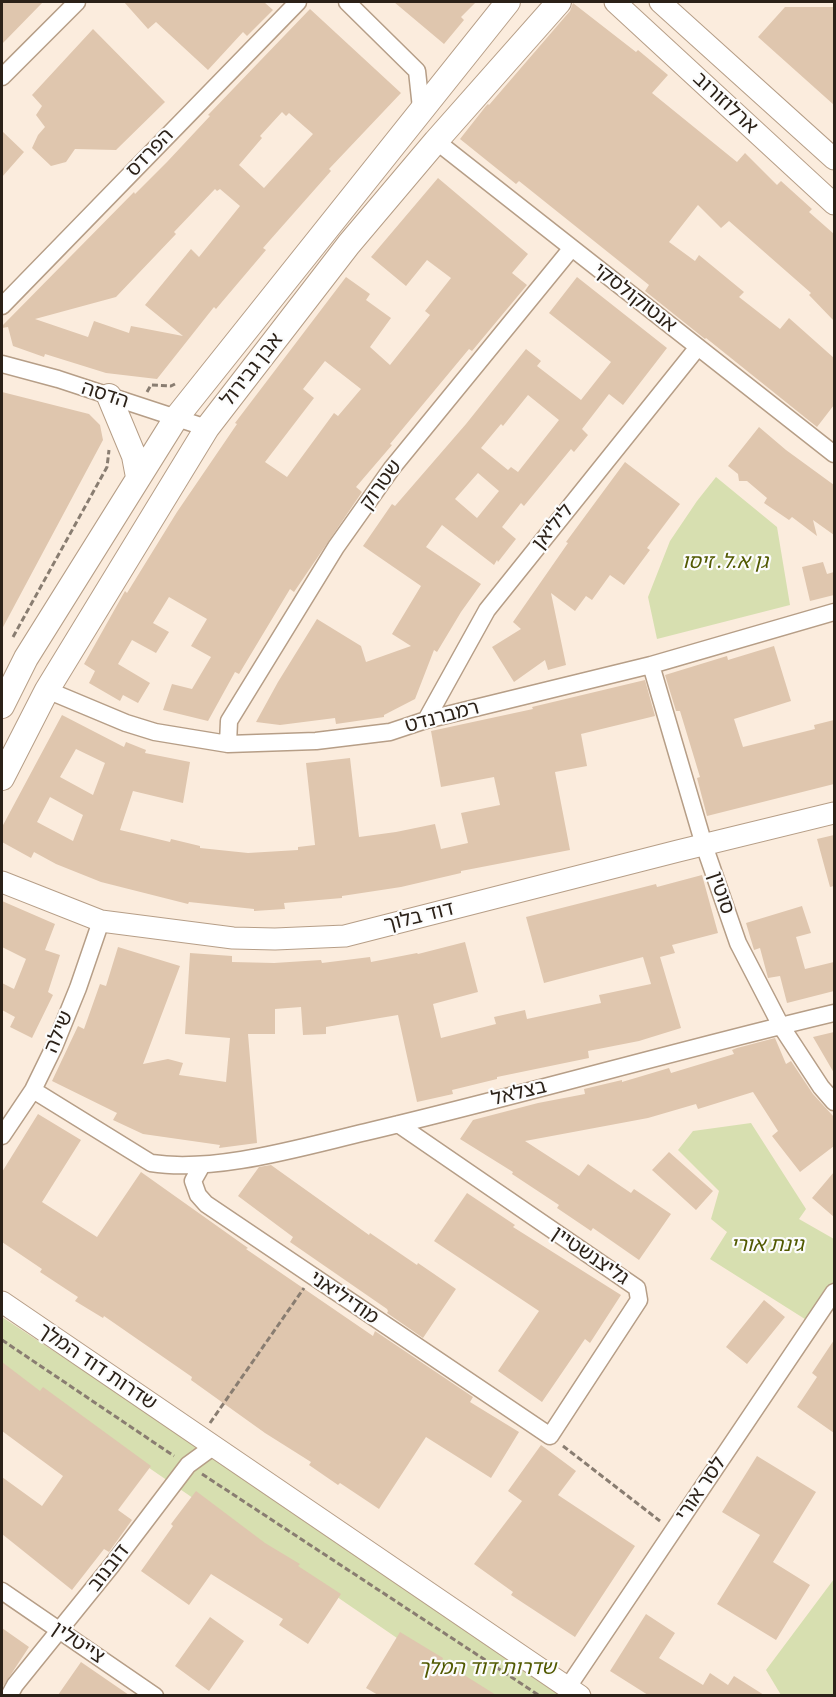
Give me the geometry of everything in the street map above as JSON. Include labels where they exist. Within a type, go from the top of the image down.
[{"type":"main road","name":"אבן גבירול","points":[[2,706],[26,658],[176,418],[421,108],[508,2]]},
{"type":"main road","name":"אבן גבירול","points":[[2,778],[47,690],[207,428],[350,244],[436,141],[559,2]]},
{"type":"main road","points":[[109,396],[134,456],[138,477]]},
{"type":"street","points":[[2,77],[77,2]]},
{"type":"street","name":"הפרדס","points":[[3,302],[298,2]]},
{"type":"street","points":[[347,2],[417,71],[421,108]]},
{"type":"street","name":"ארלוזורוב","points":[[615,2],[834,204]]},
{"type":"street","name":"ארלוזורוב","points":[[660,2],[824,142],[834,159]]},
{"type":"street","name":"אנטוקולסקי","points":[[436,141],[834,454]]},
{"type":"street","name":"שטרוק","points":[[228,744],[229,721],[336,547],[392,468],[571,249]]},
{"type":"street","name":"ליליאן","points":[[426,720],[487,610],[698,347]]},
{"type":"street","name":"הדסה","points":[[2,364],[207,428]]},
{"type":"street","name":"רמברנדט","points":[[47,690],[126,723],[155,732],[228,744],[327,739],[390,732],[426,720],[651,665],[834,612]]},
{"type":"street","name":"סוטין","points":[[651,665],[704,845],[738,943],[781,1026],[821,1087],[834,1102]]},
{"type":"street","name":"דוד בלוך","points":[[2,882],[101,921],[233,938],[345,936],[834,813]]},
{"type":"street","name":"שילה","points":[[2,1136],[33,1090],[62,1027],[101,921]]},
{"type":"street","name":"בצלאל","points":[[202,1165],[261,1156],[398,1124],[834,1014]]},
{"type":"street","points":[[33,1090],[151,1163],[169,1166],[202,1165]]},
{"type":"street","name":"גליצנשטיין","points":[[398,1124],[637,1288],[639,1300],[550,1436]]},
{"type":"street","name":"מודיליאני","points":[[202,1165],[193,1182],[198,1196],[206,1204],[550,1436]]},
{"type":"street","name":"לסר אורי","points":[[574,1691],[673,1530],[834,1292]]},
{"type":"street","name":"שדרות דוד המלך","points":[[2,1302],[574,1691]]},
{"type":"street","name":"דובנוב","points":[[9,1695],[207,1442]]},
{"type":"street","name":"צייטלין","points":[[2,1591],[155,1695]]},
{"type":"path","points":[[13,637],[107,467]]},
{"type":"path","points":[[207,1442],[312,1277]]},
{"type":"path","points":[[2,1340],[188,1465],[540,1695]]},
{"type":"path","points":[[550,1436],[673,1530]]},
{"type":"green space","name":"גן א.ל. זיסו","points":[[716,477],[777,527],[790,605],[657,639],[648,597],[670,541]]},
{"type":"green space","name":"גינת אורי","points":[[751,1123],[806,1209],[799,1219],[834,1239],[834,1283],[808,1321],[710,1259],[727,1232],[711,1219],[719,1191],[678,1150],[693,1131]]},
{"type":"green space","name":"שדרות דוד המלך","points":[[2,1317],[577,1695],[480,1695],[2,1367]]},
{"type":"green space","points":[[834,1579],[834,1695],[781,1695],[766,1670]]},
{"type":"building","points":[[2,2],[43,2],[2,44]]},
{"type":"building","points":[[124,2],[264,2],[273,10],[247,36],[243,32],[208,70],[156,22],[148,29]]},
{"type":"building","points":[[394,2],[476,2],[461,17],[464,20],[444,44]]},
{"type":"building","points":[[573,3],[636,52],[638,50],[668,75],[652,93],[737,162],[745,153],[777,185],[781,181],[812,209],[809,212],[834,234],[834,321],[809,295],[811,293],[729,221],[721,228],[698,205],[669,242],[695,261],[699,255],[744,292],[739,297],[780,329],[789,318],[834,358],[834,405],[817,427],[645,291],[649,285],[519,181],[516,184],[460,139],[570,11]]},
{"type":"building","points":[[785,7],[834,7],[834,105],[758,37]]},
{"type":"building","points":[[310,9],[401,93],[329,169],[331,171],[263,248],[266,250],[216,309],[214,307],[157,379],[106,373],[45,354],[44,357],[13,346],[8,327],[2,328],[2,326],[134,192],[135,194],[167,162],[210,116],[208,115]],"holes":[[[282,112],[286,116],[289,113],[313,134],[264,188],[239,165],[262,138],[260,136]],[[215,189],[217,191],[220,189],[240,206],[199,257],[191,249],[145,305],[183,336],[131,326],[129,333],[94,321],[88,337],[35,319],[116,297]]]},
{"type":"building","points":[[93,29],[165,102],[116,150],[75,149],[66,162],[51,166],[32,148],[45,127],[36,115],[42,106],[32,95]]},
{"type":"building","points":[[2,131],[24,152],[2,177]]},
{"type":"building","points":[[438,178],[528,254],[512,273],[527,285],[472,351],[469,349],[356,487],[362,492],[294,592],[290,589],[239,674],[235,672],[208,721],[163,710],[172,684],[192,689],[211,657],[191,646],[207,619],[169,597],[153,623],[169,632],[156,653],[132,640],[118,664],[150,683],[138,703],[123,695],[120,701],[89,683],[95,671],[84,664],[125,591],[127,593],[177,512],[237,424],[235,423],[346,277],[370,294],[366,300],[391,318],[370,347],[390,365],[430,315],[425,311],[451,278],[427,260],[406,286],[371,257]],"holes":[[[325,361],[361,389],[338,416],[334,413],[287,477],[265,462],[314,398],[303,389]]]},
{"type":"building","points":[[577,277],[667,348],[623,405],[609,394],[582,429],[588,435],[574,452],[571,449],[524,506],[521,503],[502,527],[516,539],[498,562],[497,560],[494,565],[442,525],[426,547],[481,584],[437,652],[434,650],[415,699],[384,717],[336,724],[335,718],[280,725],[256,722],[317,619],[361,646],[366,662],[411,646],[392,634],[421,586],[363,546],[392,504],[395,506],[466,424],[526,349],[541,361],[537,366],[581,400],[611,362],[549,313]],"holes":[[[528,395],[559,420],[518,472],[511,467],[508,470],[481,448],[501,424],[503,426]],[[478,473],[499,491],[477,518],[455,499]]]},
{"type":"building","points":[[2,392],[89,414],[100,425],[103,440],[2,629]]},
{"type":"building","points":[[759,427],[834,485],[834,535],[813,520],[817,536],[792,517],[789,520],[764,503],[767,498],[747,481],[739,481],[738,474],[728,466]]},
{"type":"building","points":[[625,462],[680,504],[647,548],[650,550],[624,585],[610,575],[592,600],[586,596],[575,611],[551,593],[566,665],[548,670],[545,660],[514,682],[492,647],[521,629],[513,622],[568,543],[566,542]]},
{"type":"building","points":[[823,562],[827,574],[834,572],[834,595],[810,601],[802,567]]},
{"type":"building","points":[[774,646],[791,701],[734,719],[743,747],[815,729],[814,725],[834,720],[834,784],[707,816],[697,778],[700,777],[680,711],[676,711],[665,675],[727,656],[728,660]]},
{"type":"building","points":[[645,680],[655,716],[581,734],[587,766],[555,772],[570,850],[461,871],[461,873],[401,887],[342,896],[342,898],[284,903],[285,909],[254,911],[254,909],[189,902],[188,904],[101,882],[56,864],[34,852],[31,858],[2,842],[2,827],[62,715],[124,747],[126,742],[146,750],[145,753],[190,762],[183,803],[133,791],[120,830],[170,842],[171,839],[200,846],[200,848],[248,853],[298,850],[298,847],[315,845],[306,763],[350,758],[359,837],[435,824],[441,849],[468,843],[461,813],[500,805],[494,777],[441,787],[431,731],[533,709],[532,707]],"holes":[[[76,749],[105,763],[93,795],[60,777]],[[50,797],[83,815],[73,841],[37,822]]]},
{"type":"building","points":[[834,835],[834,886],[830,887],[817,839]]},
{"type":"building","points":[[702,875],[718,933],[672,945],[675,953],[660,957],[681,1028],[639,1041],[588,1051],[589,1058],[497,1077],[497,1079],[452,1090],[453,1094],[417,1102],[398,1015],[326,1027],[326,1034],[303,1035],[301,1007],[275,1009],[275,1034],[248,1034],[257,1143],[219,1148],[220,1145],[143,1134],[113,1120],[117,1113],[52,1081],[78,1026],[84,1029],[100,984],[106,986],[118,947],[180,966],[143,1064],[168,1059],[183,1063],[179,1075],[226,1082],[230,1038],[185,1034],[190,953],[232,956],[232,962],[274,963],[321,960],[322,963],[370,957],[371,962],[418,954],[465,942],[478,992],[433,1004],[441,1038],[496,1024],[494,1017],[525,1010],[527,1019],[601,1003],[599,995],[651,984],[643,957],[544,983],[526,917],[656,884],[657,887]]},
{"type":"building","points":[[2,901],[55,924],[45,950],[60,955],[48,992],[53,995],[32,1038],[10,1027],[15,1017],[2,1010],[2,983],[14,989],[26,959],[2,947]]},
{"type":"building","points":[[802,906],[811,933],[796,937],[805,969],[834,962],[834,991],[787,1003],[780,976],[768,978],[760,948],[754,950],[746,923]]},
{"type":"building","points":[[834,1032],[834,1073],[813,1037]]},
{"type":"building","points":[[775,1038],[786,1064],[791,1061],[813,1094],[834,1117],[834,1146],[800,1172],[772,1136],[778,1131],[753,1092],[698,1109],[696,1104],[648,1118],[525,1141],[579,1176],[588,1164],[631,1193],[634,1189],[671,1214],[639,1260],[593,1228],[591,1231],[557,1208],[559,1205],[512,1174],[513,1172],[460,1139],[473,1120],[538,1103],[585,1094],[584,1089],[622,1080],[622,1082],[669,1068],[671,1073],[734,1054],[732,1050],[737,1048]]},
{"type":"building","points":[[38,1114],[81,1140],[42,1202],[97,1237],[141,1172],[248,1248],[246,1249],[373,1336],[375,1331],[473,1397],[470,1402],[519,1432],[491,1478],[426,1437],[379,1509],[309,1465],[311,1462],[265,1433],[191,1380],[192,1377],[104,1316],[103,1318],[75,1301],[78,1297],[40,1272],[42,1269],[2,1242],[2,1172]]},
{"type":"building","points":[[669,1152],[713,1191],[696,1210],[652,1170]]},
{"type":"building","points":[[271,1165],[369,1235],[370,1233],[456,1289],[423,1338],[387,1313],[387,1309],[290,1242],[293,1237],[238,1196],[259,1167]]},
{"type":"building","points":[[834,1172],[834,1217],[812,1198]]},
{"type":"building","points":[[467,1193],[515,1225],[513,1227],[621,1295],[590,1343],[585,1339],[542,1402],[498,1371],[539,1311],[434,1241]]},
{"type":"building","points":[[764,1300],[785,1317],[747,1364],[726,1347]]},
{"type":"building","points":[[834,1340],[834,1433],[797,1407],[817,1377],[812,1373]]},
{"type":"building","points":[[2,1362],[40,1391],[43,1387],[151,1466],[118,1510],[132,1520],[109,1552],[104,1549],[72,1590],[2,1534],[2,1477],[42,1506],[63,1476],[2,1431]]},
{"type":"building","points":[[541,1445],[576,1471],[558,1495],[635,1546],[575,1637],[511,1595],[513,1592],[474,1564],[522,1501],[508,1491]]},
{"type":"building","points":[[757,1456],[816,1492],[773,1562],[810,1585],[776,1640],[717,1604],[760,1535],[722,1512]]},
{"type":"building","points":[[196,1491],[265,1543],[300,1564],[298,1566],[341,1594],[308,1644],[279,1625],[283,1619],[211,1574],[189,1605],[141,1571],[173,1526],[171,1524]]},
{"type":"building","points":[[646,1614],[675,1633],[659,1658],[703,1685],[710,1673],[728,1685],[734,1676],[764,1695],[648,1695],[610,1671]]},
{"type":"building","points":[[210,1617],[244,1641],[209,1691],[175,1666]]},
{"type":"building","points":[[2,1628],[29,1647],[2,1688]]},
{"type":"building","points":[[400,1632],[443,1658],[442,1661],[496,1695],[378,1695],[366,1688]]},
{"type":"building","points":[[81,1662],[129,1695],[58,1695]]}]
